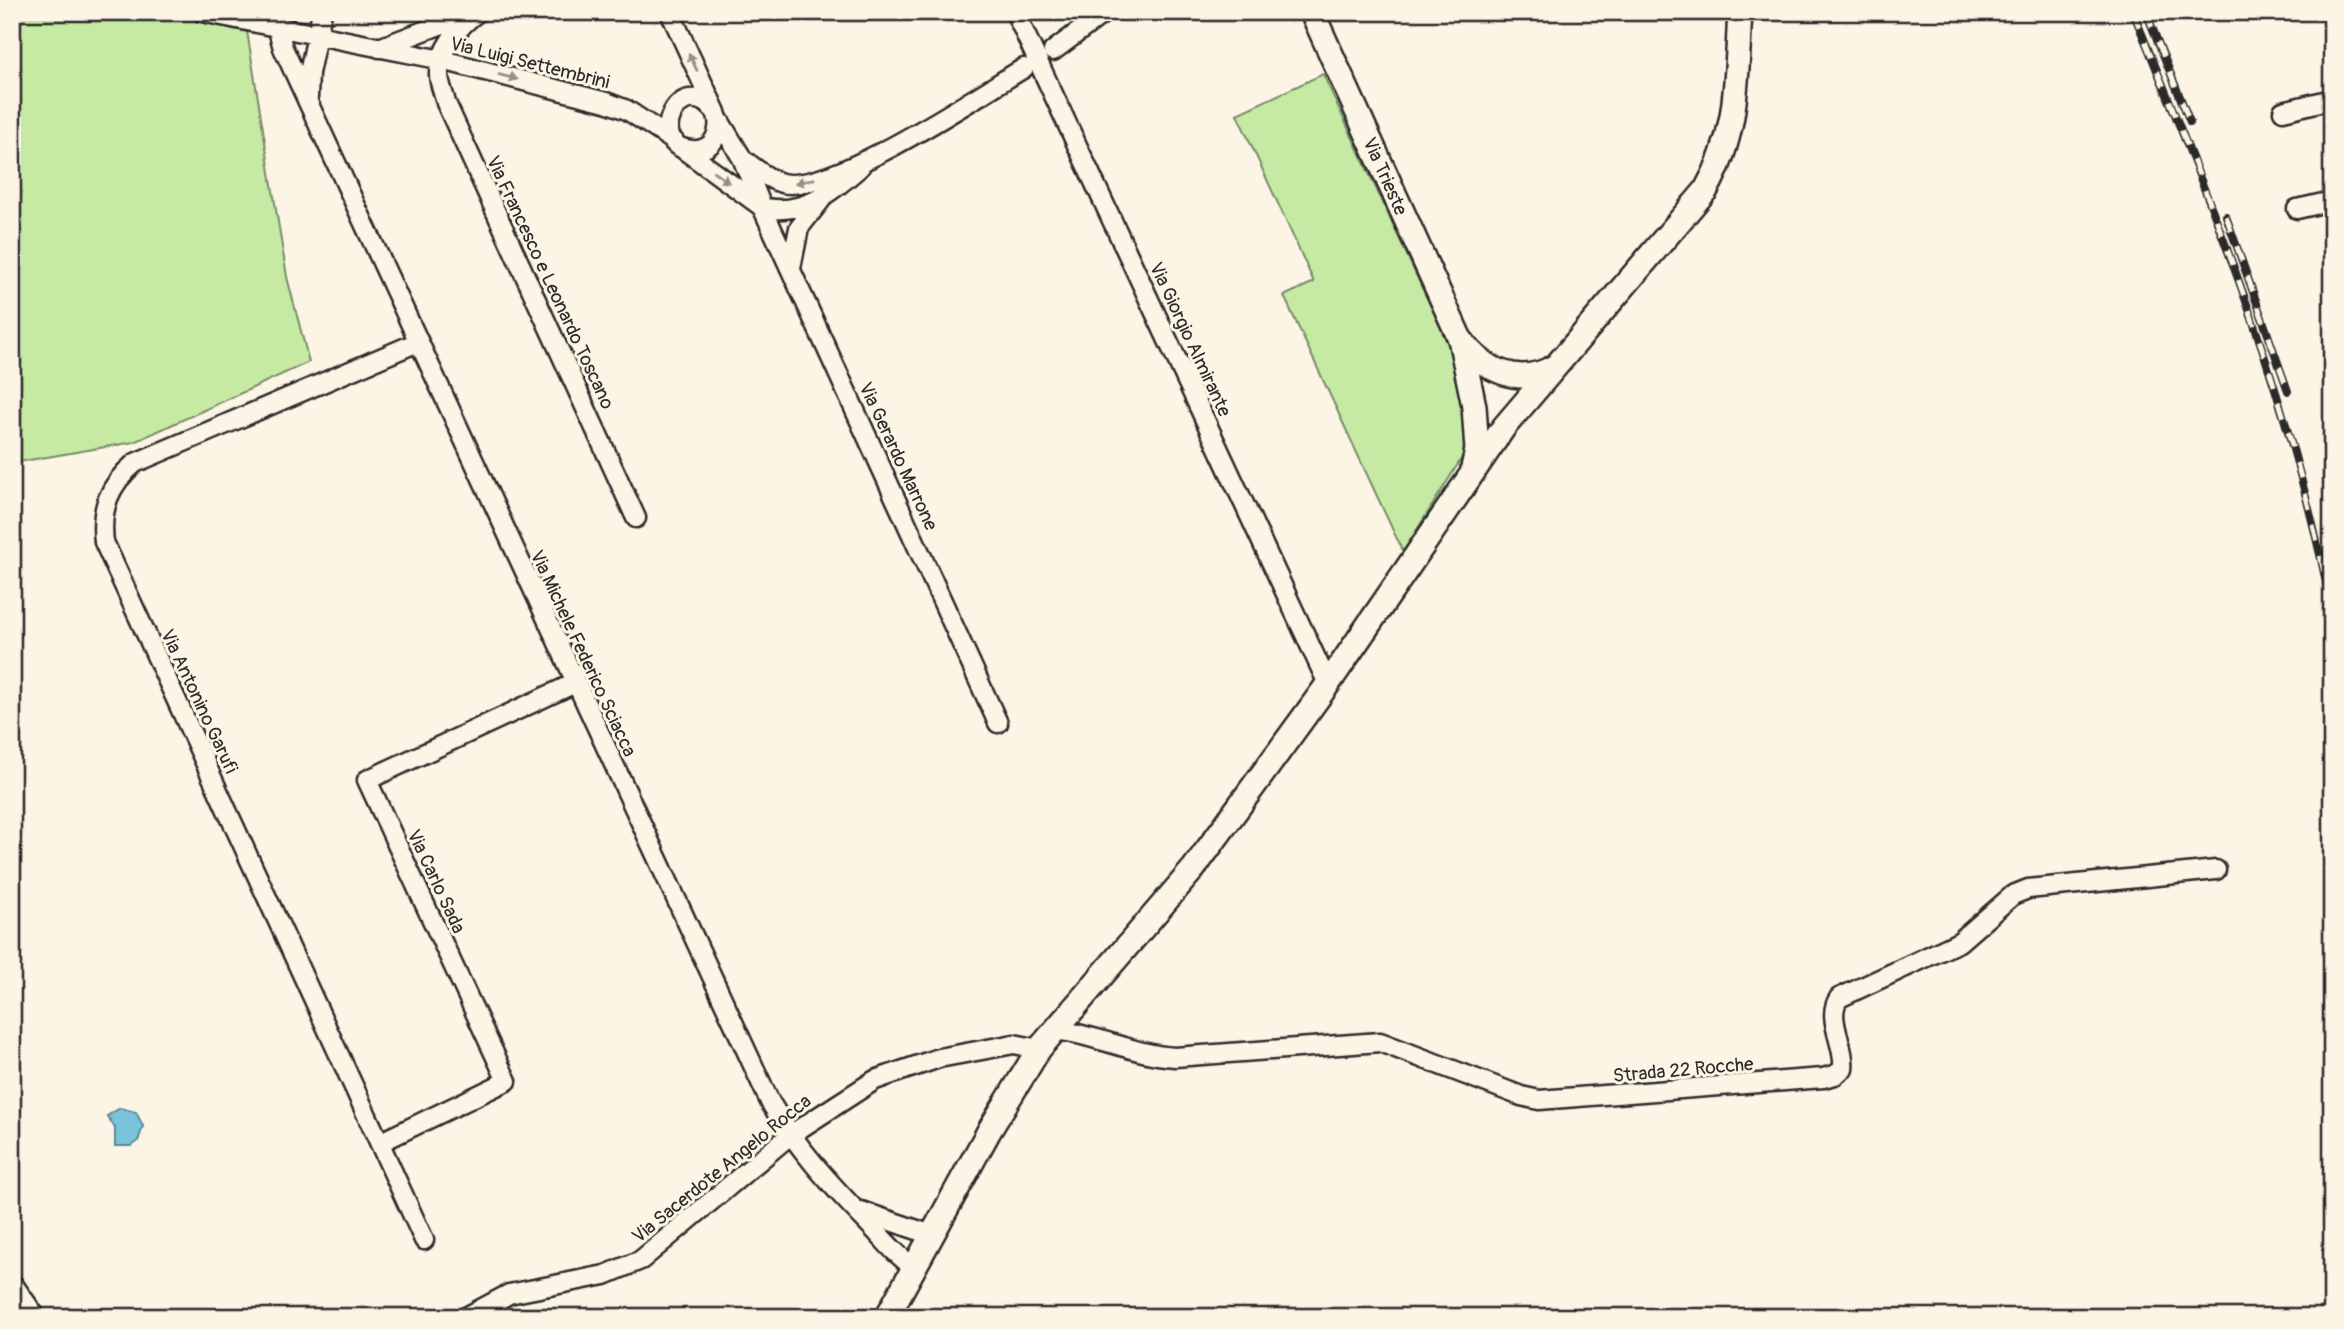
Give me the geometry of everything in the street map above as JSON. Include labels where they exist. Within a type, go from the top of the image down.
[{"type":"street","name":"Via Luigi Settembrini","points":[[202,12],[278,30],[442,61],[606,102],[627,110],[762,207]]},
{"type":"street","points":[[308,102],[309,73],[319,37],[322,12]]},
{"type":"street","points":[[379,48],[476,12]]},
{"type":"street","points":[[442,61],[456,31],[476,12]]},
{"type":"street","points":[[670,12],[717,116],[742,158],[767,178],[783,183],[801,184],[869,159]]},
{"type":"street","name":"Via Giorgio Almirante","points":[[1015,12],[1328,684]]},
{"type":"street","points":[[1053,51],[1105,12]]},
{"type":"street","name":"Via Trieste","points":[[1312,12],[1460,339],[1481,374]]},
{"type":"street","points":[[887,1317],[1040,1049],[1194,868],[1328,684],[1511,417],[1706,190],[1721,162],[1734,115],[1740,12]]},
{"type":"street","name":"Via Michele Federico Sciacca","points":[[278,30],[308,102],[418,342],[770,1102],[790,1135],[825,1181],[849,1204]]},
{"type":"street","name":"Via Francesco e Leonardo Toscano","points":[[442,61],[439,75],[446,103],[636,518]]},
{"type":"street","points":[[791,272],[799,228],[824,197],[869,159],[1024,68]]},
{"type":"street","points":[[695,99],[704,101],[717,116],[717,136],[705,148],[688,150],[677,144],[668,125],[669,117],[679,104],[695,99]]},
{"type":"street","points":[[2283,111],[2332,99]]},
{"type":"street","name":"Via Gerardo Marrone","points":[[742,158],[791,272],[998,723]]},
{"type":"street","points":[[762,207],[789,209],[824,197]]},
{"type":"street","points":[[2297,209],[2332,201]]},
{"type":"street","name":"Via Antonino Garufi","points":[[418,342],[135,463],[118,477],[107,496],[101,520],[104,542],[424,1240]]},
{"type":"street","points":[[1481,374],[1522,376],[1544,372],[1554,367]]},
{"type":"street","points":[[1470,479],[1477,450],[1481,374]]},
{"type":"street","points":[[1481,374],[1490,417],[1500,420],[1511,417]]},
{"type":"street","name":"Via Carlo Sada","points":[[381,1142],[507,1082],[367,780],[575,684]]},
{"type":"street","name":"Strada 22 Rocche","points":[[1056,1030],[1082,1033],[1149,1054],[1175,1058],[1380,1042],[1521,1096],[1539,1100],[1823,1078],[1835,1075],[1843,1069],[1844,1059],[1834,1016],[1834,1005],[1839,998],[1959,942],[2013,895],[2028,889],[2216,870]]},
{"type":"street","name":"Via Sacerdote Angelo Rocca","points":[[466,1317],[516,1291],[605,1275],[632,1264],[790,1135],[854,1092],[917,1063],[1014,1044],[1030,1044],[1040,1049]]},
{"type":"street","points":[[849,1204],[876,1219],[932,1235]]},
{"type":"street","points":[[849,1204],[895,1253],[914,1267]]},
{"type":"street","points":[[12,1287],[33,1317]]},
{"type":"green space","points":[[19,12],[166,12],[247,31],[287,277],[309,362],[134,442],[12,463],[12,15]]},
{"type":"green space","points":[[1323,74],[1456,361],[1466,424],[1463,456],[1403,552],[1284,296],[1314,282],[1237,114]]},
{"type":"water","points":[[120,1108],[136,1112],[143,1126],[138,1141],[131,1146],[115,1146],[115,1128],[107,1116]]},
{"type":"railway","points":[[2133,12],[2221,232],[2273,382],[2315,534],[2332,612]]},
{"type":"railway","points":[[2146,12],[2190,122]]},
{"type":"railway","points":[[2226,216],[2288,391]]}]
